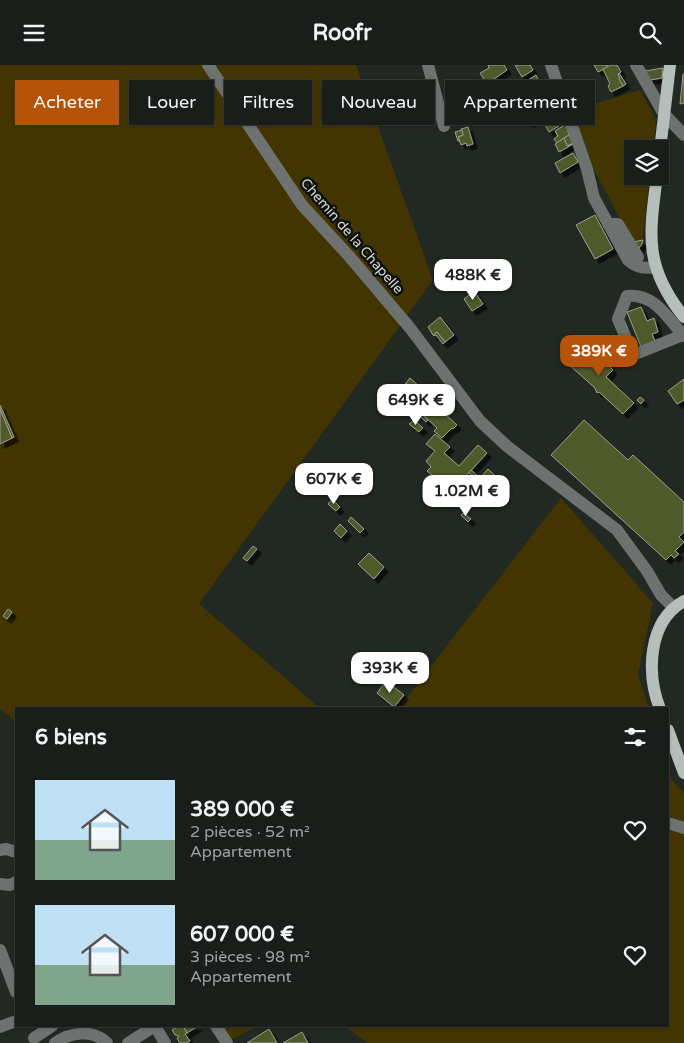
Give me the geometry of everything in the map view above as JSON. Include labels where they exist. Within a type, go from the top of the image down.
[{"type":"main road","points":[[661,140],[670,65]]},
{"type":"main road","points":[[656,185],[650,233],[655,267],[662,285],[684,317]]},
{"type":"main road","points":[[660,707],[652,676],[652,655],[660,628],[678,604]]},
{"type":"main road","points":[[669,733],[684,773]]},
{"type":"street","name":"Chemin de la Chapelle","points":[[208,65],[302,205],[349,256],[410,328],[480,421],[508,447],[617,530],[647,571],[661,595],[678,604]]},
{"type":"street","points":[[428,65],[444,126]]},
{"type":"street","points":[[551,65],[593,188],[594,198],[628,260],[633,265],[648,269],[655,267]]},
{"type":"street","points":[[636,65],[664,114],[684,135]]},
{"type":"street","points":[[608,224],[618,224],[638,257]]},
{"type":"street","points":[[637,295],[655,303],[684,336],[633,355],[618,319],[627,296],[637,295]]},
{"type":"street","points":[[669,823],[684,828]]},
{"type":"street","points":[[0,850],[6,849],[15,852]]},
{"type":"street","points":[[0,884],[10,885],[15,882]]},
{"type":"street","points":[[0,950],[15,989]]},
{"type":"street","points":[[0,1027],[15,1021]]},
{"type":"street","points":[[33,1036],[50,1027]]},
{"type":"street","points":[[128,1043],[153,1027]]},
{"type":"street","points":[[156,1027],[165,1043]]},
{"type":"street","points":[[217,1027],[227,1043]]},
{"type":"street","points":[[55,1043],[63,1037],[86,1033],[101,1037],[107,1043]]},
{"type":"shaded area","points":[[0,65],[356,65],[361,80],[322,80],[322,125],[377,125],[433,280],[199,604],[319,707],[15,707],[15,720],[0,709]]},
{"type":"shaded area","points":[[640,90],[656,119],[654,140],[624,140],[624,185],[649,185],[642,244],[639,248],[633,242],[593,168],[578,125],[595,125],[595,103]]},
{"type":"shaded area","points":[[561,498],[653,603],[638,674],[648,707],[400,707]]},
{"type":"shaded area","points":[[669,772],[671,779],[684,793],[684,1043],[367,1043],[346,1027],[669,1027]]},
{"type":"shaded area","points":[[221,1027],[256,1027],[230,1040]]},
{"type":"building","points":[[488,65],[504,65],[507,70],[493,80],[484,80],[480,73],[489,68]]},
{"type":"building","points":[[515,65],[530,65],[533,70],[522,77]]},
{"type":"building","points":[[594,65],[607,65],[608,67],[598,72]]},
{"type":"building","points":[[611,65],[617,65],[621,72],[618,74],[623,86],[611,92],[608,86],[610,84],[603,69]]},
{"type":"building","points":[[663,68],[662,78],[650,80],[645,71]]},
{"type":"building","points":[[619,73],[626,84],[623,86],[619,79]]},
{"type":"building","points":[[683,74],[684,103],[680,104]]},
{"type":"building","points":[[536,75],[538,80],[528,80]]},
{"type":"building","points":[[545,125],[558,125],[559,126],[549,132]]},
{"type":"building","points":[[566,125],[569,135],[557,143],[554,139],[558,136],[555,131]]},
{"type":"building","points":[[468,127],[473,144],[467,146],[466,143],[461,145],[458,137],[463,135],[461,129]]},
{"type":"building","points":[[462,130],[463,135],[458,137],[460,141],[458,141],[455,132]]},
{"type":"building","points":[[569,135],[573,143],[567,146],[564,138]]},
{"type":"building","points":[[564,138],[567,146],[573,144],[559,152],[555,144]]},
{"type":"building","points":[[573,153],[578,162],[560,173],[555,163]]},
{"type":"building","points":[[595,215],[613,249],[595,259],[576,225]]},
{"type":"building","points":[[643,240],[639,248],[633,242]]},
{"type":"building","points":[[474,291],[483,304],[472,311],[464,299]]},
{"type":"building","points":[[641,307],[647,321],[654,318],[658,332],[652,334],[655,341],[641,347],[627,312]]},
{"type":"building","points":[[440,317],[454,335],[445,342],[437,332],[433,335],[428,327]]},
{"type":"building","points":[[437,332],[445,342],[443,344],[436,335],[433,335]]},
{"type":"building","points":[[585,344],[613,370],[606,377],[634,403],[623,414],[599,392],[597,393],[595,388],[567,363]]},
{"type":"building","points":[[410,378],[433,399],[421,413],[414,407],[417,402],[406,390],[409,387],[406,383]]},
{"type":"building","points":[[684,379],[684,400],[677,404],[668,391]]},
{"type":"building","points":[[406,383],[409,387],[406,390],[417,402],[416,404],[401,389]]},
{"type":"building","points":[[640,397],[644,400],[641,404],[637,400]]},
{"type":"building","points":[[433,399],[439,405],[437,407],[431,401]]},
{"type":"building","points":[[431,401],[457,425],[442,438],[434,431],[437,428],[421,413]]},
{"type":"building","points":[[0,405],[14,437],[12,438],[0,409]]},
{"type":"building","points":[[414,407],[428,420],[426,422],[412,409]]},
{"type":"building","points":[[0,409],[12,438],[0,444]]},
{"type":"building","points":[[414,420],[423,428],[419,432],[409,424]]},
{"type":"building","points":[[584,420],[628,460],[633,455],[684,502],[684,532],[679,537],[684,542],[675,551],[679,554],[674,558],[671,555],[666,560],[551,455]]},
{"type":"building","points":[[435,434],[450,447],[444,453],[459,466],[478,445],[487,453],[455,488],[443,477],[439,481],[427,471],[431,467],[426,461],[435,451],[426,444]]},
{"type":"building","points":[[488,469],[503,483],[491,496],[469,473],[471,470],[480,478]]},
{"type":"building","points":[[332,499],[340,507],[336,511],[328,504]]},
{"type":"building","points":[[463,513],[471,519],[468,522],[461,515]]},
{"type":"building","points":[[351,517],[364,529],[360,533],[348,521]]},
{"type":"building","points":[[340,524],[347,531],[341,538],[334,531]]},
{"type":"building","points":[[253,546],[257,549],[247,561],[243,558]]},
{"type":"building","points":[[369,553],[384,567],[374,579],[358,564]]},
{"type":"building","points":[[8,609],[12,612],[7,619],[3,616]]},
{"type":"building","points":[[386,681],[404,695],[394,707],[377,693]]},
{"type":"building","points":[[177,1027],[184,1027],[187,1033],[185,1034],[190,1041],[180,1043],[177,1038],[179,1036],[175,1035],[172,1030]]},
{"type":"building","points":[[184,1027],[196,1027],[187,1033]]},
{"type":"building","points":[[269,1029],[277,1043],[247,1043]]},
{"type":"building","points":[[302,1032],[308,1043],[283,1043]]}]
